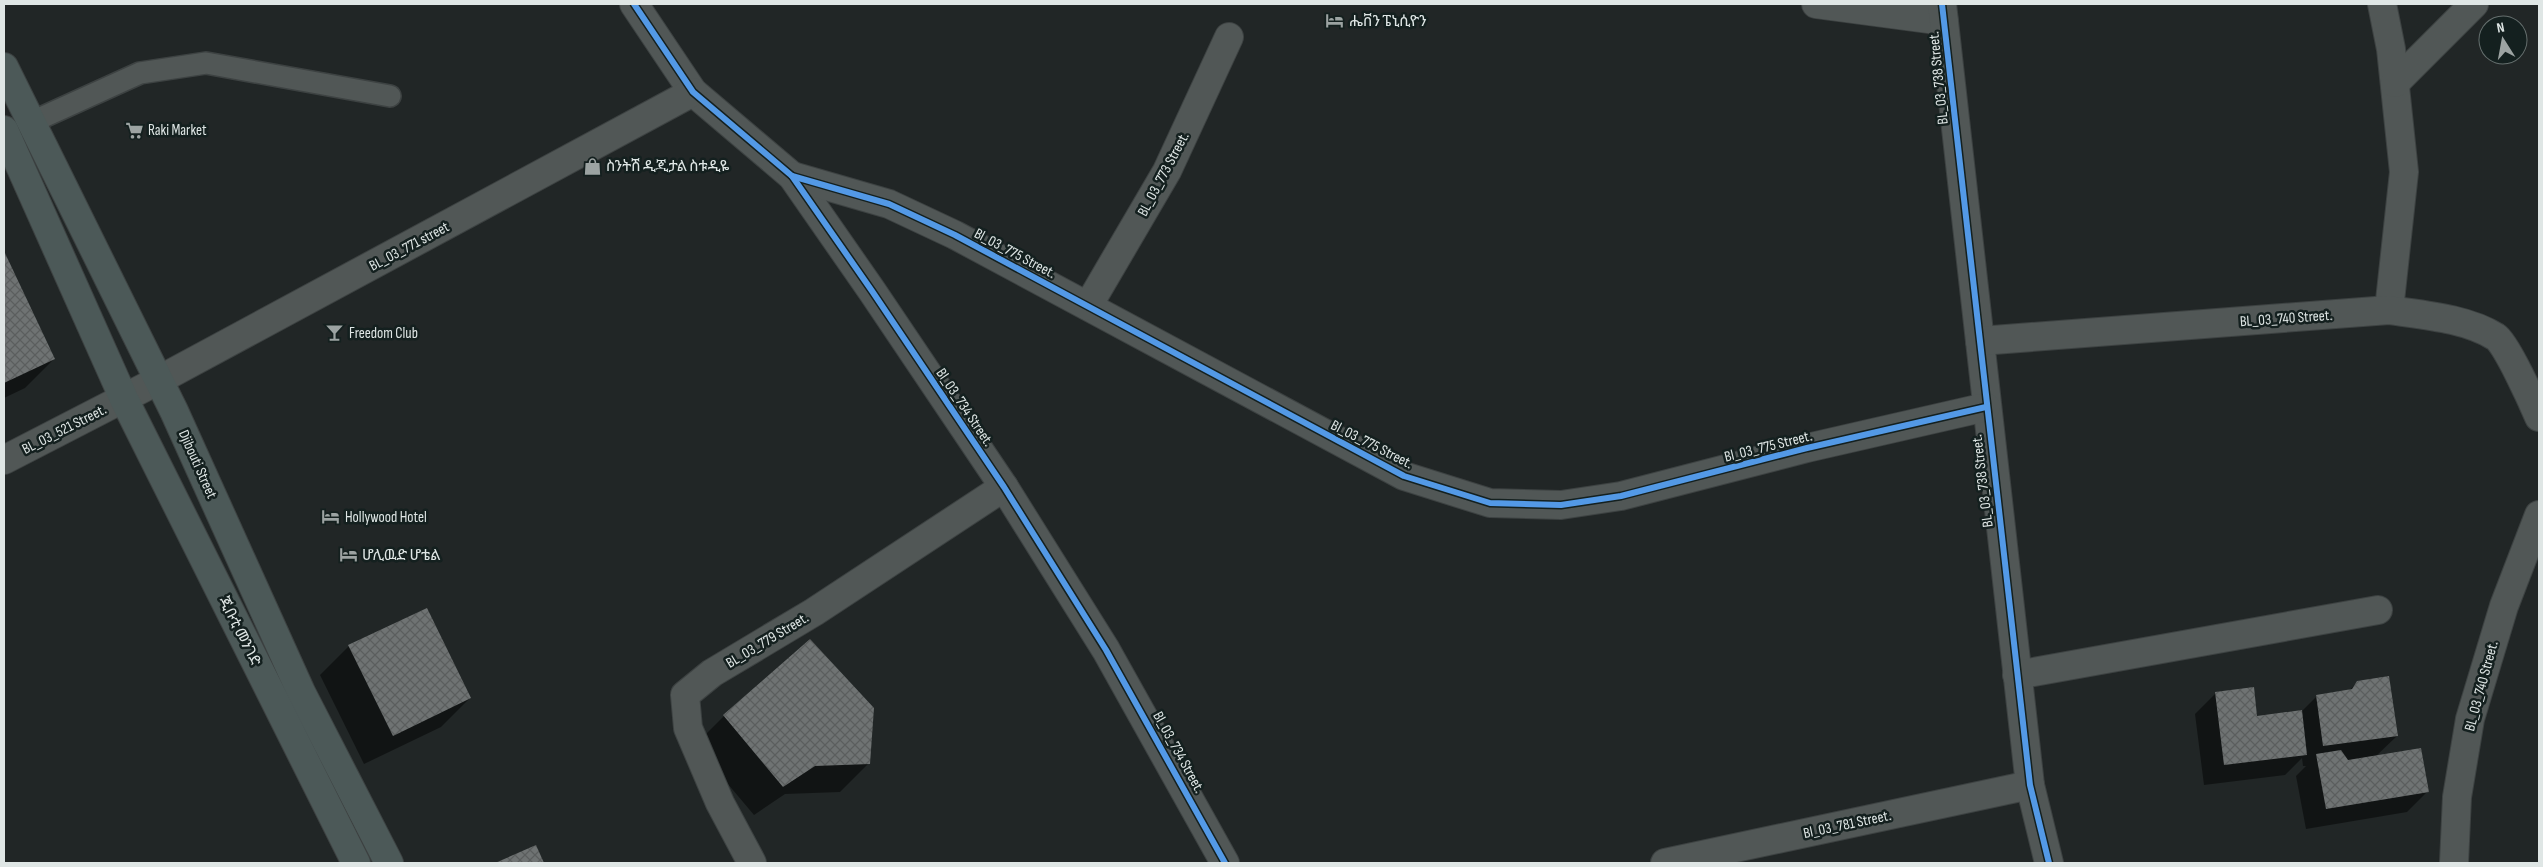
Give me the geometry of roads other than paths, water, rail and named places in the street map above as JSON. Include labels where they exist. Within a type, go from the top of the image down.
[{"type":"main road","name":"Djibouti Street","points":[[4,67],[159,380],[301,692],[389,863]]},
{"type":"main road","points":[[4,130],[124,399]]},
{"type":"main road","name":"ጂቡቲ መንገድ","points":[[124,399],[356,863]]},
{"type":"street","name":"Bl_03_734 Street.","points":[[634,4],[693,92],[792,176],[1004,487],[1106,650],[1224,863]]},
{"type":"street","points":[[1816,4],[1943,12]]},
{"type":"street","points":[[2382,4],[2391,50],[2404,172],[2388,310]]},
{"type":"street","points":[[2395,83],[2474,4]]},
{"type":"street","name":"BL_03_738 Street.","points":[[1943,12],[2030,785],[2049,863]]},
{"type":"street","name":"BL_03_773 Street.","points":[[1088,306],[1167,171],[1229,36]]},
{"type":"street","name":"BL_03_771 street","points":[[124,399],[693,92]]},
{"type":"street","name":"Bl_03_775 Street.","points":[[792,176],[889,204],[956,235],[1404,476],[1490,503],[1561,505],[1621,496],[1806,448],[1986,407]]},
{"type":"street","name":"BL_03_740 Street.","points":[[1980,340],[2388,310],[2454,320],[2497,337],[2523,381],[2539,417]]},
{"type":"street","name":"BL_03_521 Street.","points":[[4,460],[124,399]]},
{"type":"street","name":"BL_03_779 Street.","points":[[752,863],[720,803],[688,728],[685,695],[712,673],[814,612],[1004,487]]},
{"type":"street","name":"BL_03_740 Street.","points":[[2454,863],[2457,797],[2470,719],[2504,606],[2539,515]]},
{"type":"street","points":[[2017,675],[2378,610]]},
{"type":"street","name":"Bl_03_781 Street.","points":[[1665,863],[2030,785]]},
{"type":"lane","points":[[32,122],[140,74],[206,63],[390,96]]},
{"type":"place","name":"ሔቨን ፔኒሲዮን","points":[[1335,21]]},
{"type":"place","name":"Raki Market","points":[[134,130]]},
{"type":"place","name":"ስንትሽ ዲጂታል ስቱዲዬ","points":[[592,166]]},
{"type":"place","name":"Freedom Club","points":[[335,333]]},
{"type":"place","name":"Hollywood Hotel","points":[[331,517]]},
{"type":"place","name":"ሆሊዉድ ሆቴል","points":[[348,555]]}]
